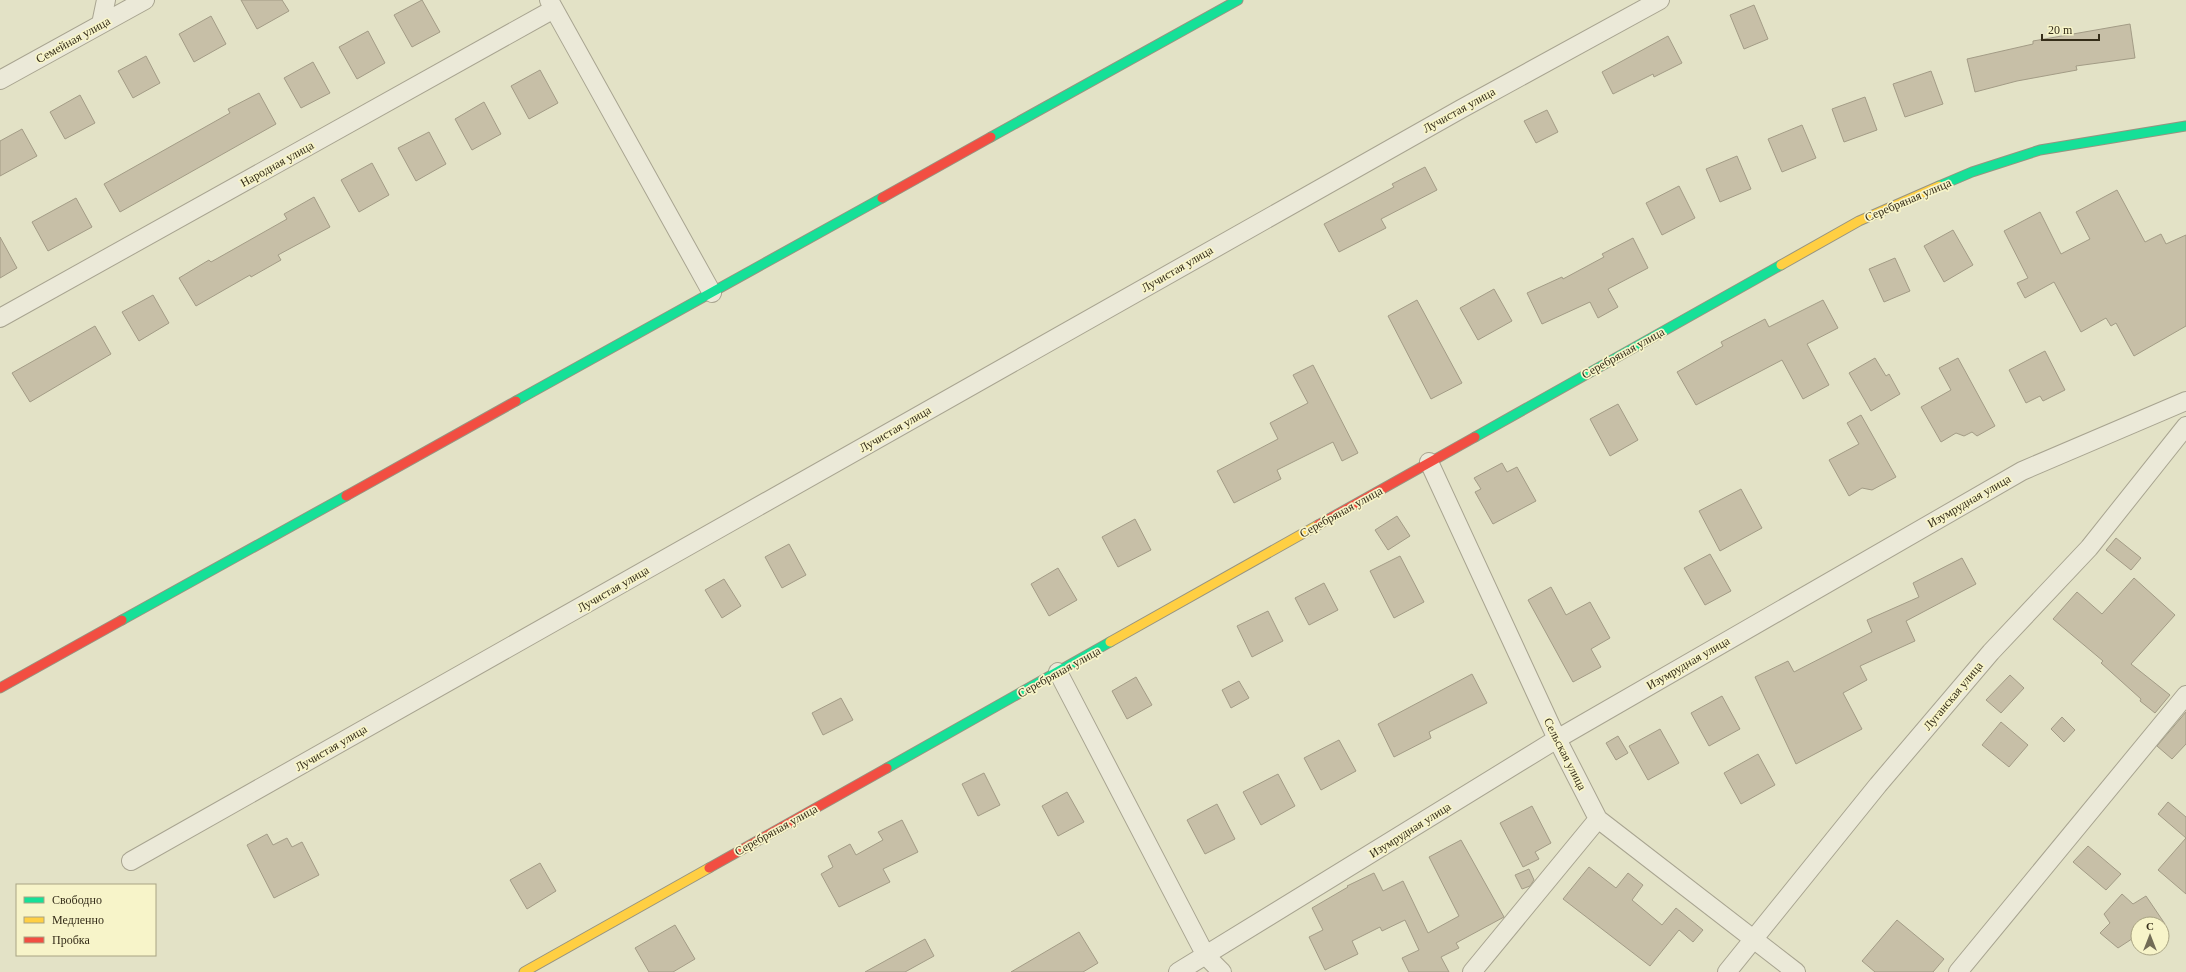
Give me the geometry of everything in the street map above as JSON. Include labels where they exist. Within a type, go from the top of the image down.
[{"type":"street","points":[[101,24],[106,0]]},
{"type":"street","name":"Семейная улица","points":[[0,80],[145,0]]},
{"type":"street","points":[[0,688],[1238,0]]},
{"type":"street","name":"Лучистая улица","points":[[131,861],[1461,109],[1660,0]]},
{"type":"street","points":[[551,5],[712,292]]},
{"type":"street","name":"Народная улица","points":[[0,318],[551,5]]},
{"type":"street","name":"Серебряная улица","points":[[524,972],[1859,221],[1972,172],[2040,150],[2186,126]]},
{"type":"street","name":"Изумрудная улица","points":[[1178,972],[1557,739],[2022,471],[2186,401]]},
{"type":"street","name":"Луганская улица","points":[[1727,972],[1878,785],[1991,652],[2089,548],[2186,426]]},
{"type":"street","name":"Сельская улица","points":[[1429,462],[1557,739],[1598,819],[1752,940],[1796,972]]},
{"type":"street","points":[[1058,672],[1206,956],[1222,972]]},
{"type":"street","points":[[1958,972],[2186,696]]},
{"type":"street","points":[[1472,972],[1598,819]]},
{"type":"building","points":[[241,0],[282,0],[289,11],[257,29]]},
{"type":"building","points":[[422,0],[440,32],[412,47],[394,15]]},
{"type":"building","points":[[1754,5],[1768,39],[1744,49],[1730,15]]},
{"type":"building","points":[[211,16],[226,44],[194,62],[179,34]]},
{"type":"building","points":[[2130,24],[2135,58],[2076,66],[2077,70],[2017,81],[1975,92],[1967,59],[2033,44],[2033,41]]},
{"type":"building","points":[[368,31],[385,63],[357,79],[339,47]]},
{"type":"building","points":[[1668,36],[1682,63],[1654,77],[1653,74],[1613,94],[1602,72]]},
{"type":"building","points":[[146,56],[160,83],[133,98],[118,71]]},
{"type":"building","points":[[313,62],[330,93],[301,108],[284,78]]},
{"type":"building","points":[[540,70],[558,103],[529,119],[511,86]]},
{"type":"building","points":[[1931,71],[1943,104],[1905,117],[1893,84]]},
{"type":"building","points":[[259,93],[276,124],[120,212],[104,184],[230,113],[228,109]]},
{"type":"building","points":[[80,95],[95,123],[65,139],[50,112]]},
{"type":"building","points":[[1865,97],[1877,130],[1844,142],[1832,109]]},
{"type":"building","points":[[484,102],[501,134],[472,150],[455,119]]},
{"type":"building","points":[[1547,110],[1558,132],[1536,143],[1524,121]]},
{"type":"building","points":[[1802,125],[1816,158],[1782,172],[1768,139]]},
{"type":"building","points":[[22,129],[37,156],[0,176],[0,141]]},
{"type":"building","points":[[429,132],[446,164],[416,181],[398,148]]},
{"type":"building","points":[[1737,156],[1751,189],[1720,202],[1706,169]]},
{"type":"building","points":[[372,163],[389,195],[359,212],[341,180]]},
{"type":"building","points":[[1425,167],[1437,190],[1381,219],[1386,228],[1339,252],[1324,224],[1394,187],[1392,184]]},
{"type":"building","points":[[1679,186],[1695,218],[1662,235],[1646,203]]},
{"type":"building","points":[[2117,190],[2145,242],[2161,234],[2166,244],[2186,235],[2186,326],[2134,356],[2116,323],[2111,326],[2106,318],[2081,332],[2054,282],[2025,298],[2017,283],[2028,278],[2004,231],[2040,212],[2061,254],[2090,239],[2076,212]]},
{"type":"building","points":[[314,197],[330,227],[278,255],[281,260],[251,277],[250,275],[196,306],[179,278],[209,260],[211,262],[287,219],[284,214]]},
{"type":"building","points":[[76,198],[92,227],[48,251],[32,222]]},
{"type":"building","points":[[1953,230],[1973,265],[1944,282],[1924,246]]},
{"type":"building","points":[[0,237],[17,268],[0,278]]},
{"type":"building","points":[[1633,238],[1648,268],[1608,289],[1618,307],[1598,318],[1590,302],[1542,324],[1527,293],[1562,277],[1563,279],[1604,257],[1602,254]]},
{"type":"building","points":[[1895,258],[1910,291],[1884,302],[1869,269]]},
{"type":"building","points":[[1494,289],[1512,321],[1478,340],[1460,308]]},
{"type":"building","points":[[153,295],[169,323],[139,341],[122,312]]},
{"type":"building","points":[[1417,300],[1462,383],[1431,399],[1388,316]]},
{"type":"building","points":[[1823,300],[1838,328],[1807,344],[1829,385],[1803,399],[1782,360],[1696,405],[1677,372],[1723,346],[1721,342],[1765,319],[1769,327]]},
{"type":"building","points":[[95,326],[111,354],[30,402],[12,373]]},
{"type":"building","points":[[2045,351],[2065,390],[2043,401],[2040,396],[2026,403],[2009,370]]},
{"type":"building","points":[[1875,358],[1886,376],[1889,374],[1900,394],[1871,411],[1849,373]]},
{"type":"building","points":[[1958,358],[1995,426],[1977,436],[1972,432],[1964,436],[1956,433],[1941,442],[1921,407],[1951,390],[1939,368]]},
{"type":"building","points":[[1313,365],[1358,453],[1342,461],[1333,442],[1277,470],[1281,479],[1234,503],[1217,471],[1278,439],[1270,423],[1308,403],[1293,375]]},
{"type":"building","points":[[1618,404],[1638,440],[1610,456],[1590,419]]},
{"type":"building","points":[[1861,415],[1896,477],[1872,490],[1862,488],[1849,496],[1829,460],[1859,444],[1847,423]]},
{"type":"building","points":[[1502,463],[1507,472],[1517,467],[1536,501],[1493,524],[1475,492],[1481,489],[1474,478]]},
{"type":"building","points":[[1741,489],[1762,528],[1720,551],[1699,511]]},
{"type":"building","points":[[1397,516],[1410,536],[1388,550],[1375,530]]},
{"type":"building","points":[[1135,519],[1151,550],[1118,567],[1102,537]]},
{"type":"building","points":[[2116,538],[2141,558],[2131,570],[2106,550]]},
{"type":"building","points":[[789,544],[806,575],[782,588],[765,557]]},
{"type":"building","points":[[1710,554],[1731,591],[1705,605],[1684,568]]},
{"type":"building","points":[[1400,556],[1424,602],[1394,618],[1370,571]]},
{"type":"building","points":[[1962,558],[1976,584],[1906,621],[1915,641],[1860,666],[1867,680],[1843,693],[1862,729],[1796,764],[1755,677],[1788,661],[1794,672],[1872,632],[1867,620],[1919,597],[1913,583]]},
{"type":"building","points":[[1058,568],[1077,600],[1049,616],[1031,584]]},
{"type":"building","points":[[2134,578],[2175,615],[2131,664],[2170,695],[2155,713],[2140,701],[2141,699],[2101,663],[2103,661],[2053,619],[2077,592],[2102,614]]},
{"type":"building","points":[[724,579],[741,606],[722,618],[705,590]]},
{"type":"building","points":[[1324,583],[1338,610],[1309,625],[1295,598]]},
{"type":"building","points":[[1551,587],[1566,615],[1590,602],[1610,638],[1591,649],[1601,667],[1573,682],[1528,600]]},
{"type":"building","points":[[1268,611],[1283,641],[1252,657],[1237,626]]},
{"type":"building","points":[[1472,674],[1487,703],[1429,732],[1431,738],[1394,757],[1378,724]]},
{"type":"building","points":[[2010,675],[2024,688],[2001,713],[1986,700]]},
{"type":"building","points":[[1136,677],[1152,705],[1127,719],[1112,691]]},
{"type":"building","points":[[1239,681],[1249,698],[1231,708],[1222,690]]},
{"type":"building","points":[[1722,696],[1740,729],[1709,746],[1691,713]]},
{"type":"building","points":[[841,698],[853,720],[823,735],[812,713]]},
{"type":"building","points":[[2186,712],[2186,744],[2172,759],[2157,746]]},
{"type":"building","points":[[2062,717],[2075,730],[2064,742],[2051,729]]},
{"type":"building","points":[[2001,722],[2028,745],[2009,767],[1982,745]]},
{"type":"building","points":[[1660,729],[1679,763],[1648,780],[1629,746]]},
{"type":"building","points":[[1618,736],[1628,753],[1616,760],[1606,743]]},
{"type":"building","points":[[1339,740],[1356,771],[1321,790],[1304,758]]},
{"type":"building","points":[[1758,754],[1775,785],[1741,804],[1724,773]]},
{"type":"building","points":[[984,773],[1000,805],[978,816],[962,784]]},
{"type":"building","points":[[1278,774],[1295,806],[1261,825],[1243,792]]},
{"type":"building","points":[[1067,792],[1084,822],[1058,836],[1042,806]]},
{"type":"building","points":[[2168,802],[2186,817],[2186,838],[2158,814]]},
{"type":"building","points":[[1217,804],[1235,839],[1205,854],[1187,820]]},
{"type":"building","points":[[1532,806],[1551,843],[1535,852],[1539,859],[1523,867],[1500,823]]},
{"type":"building","points":[[902,820],[918,852],[883,869],[890,882],[839,907],[821,874],[833,867],[828,856],[850,844],[856,855],[883,840],[878,832]]},
{"type":"building","points":[[267,834],[273,845],[287,838],[292,847],[302,842],[319,875],[274,898],[247,845]]},
{"type":"building","points":[[2186,838],[2186,894],[2158,870]]},
{"type":"building","points":[[1461,840],[1504,917],[1456,943],[1459,948],[1441,957],[1449,972],[1409,972],[1402,958],[1419,950],[1405,920],[1382,931],[1380,927],[1352,941],[1358,954],[1325,970],[1309,937],[1323,930],[1312,908],[1348,887],[1347,886],[1374,873],[1383,891],[1403,881],[1428,933],[1459,916],[1429,857]]},
{"type":"building","points":[[2088,846],[2121,874],[2106,890],[2073,862]]},
{"type":"building","points":[[540,863],[556,891],[527,909],[510,880]]},
{"type":"building","points":[[1589,867],[1616,888],[1628,873],[1643,885],[1632,900],[1662,925],[1676,908],[1703,930],[1693,942],[1679,930],[1650,966],[1563,899]]},
{"type":"building","points":[[1529,869],[1534,880],[1530,886],[1522,889],[1515,875]]},
{"type":"building","points":[[2122,894],[2133,904],[2146,896],[2160,916],[2130,916],[2130,940],[2118,948],[2100,933],[2110,923],[2104,914]]},
{"type":"building","points":[[1897,920],[1944,959],[1933,972],[1875,972],[1862,961]]},
{"type":"building","points":[[675,925],[695,959],[673,972],[649,972],[635,948]]},
{"type":"building","points":[[1079,932],[1098,963],[1083,972],[1011,972]]},
{"type":"building","points":[[925,939],[934,956],[905,972],[865,972]]},
{"type":"traffic: fast","points":[[991,137],[1238,0]]},
{"type":"traffic: fast","points":[[1939,186],[1972,172],[2040,150],[2186,126]]},
{"type":"traffic: fast","points":[[516,401],[882,198]]},
{"type":"traffic: fast","points":[[1475,437],[1781,265]]},
{"type":"traffic: fast","points":[[122,620],[346,496]]},
{"type":"traffic: fast","points":[[887,768],[1110,642]]},
{"type":"traffic: slow","points":[[1781,265],[1859,221],[1939,186]]},
{"type":"traffic: slow","points":[[1110,642],[1318,525]]},
{"type":"traffic: slow","points":[[524,972],[709,868]]},
{"type":"traffic: jam","points":[[882,198],[991,137]]},
{"type":"traffic: jam","points":[[346,496],[516,401]]},
{"type":"traffic: jam","points":[[1318,525],[1475,437]]},
{"type":"traffic: jam","points":[[0,688],[122,620]]},
{"type":"traffic: jam","points":[[709,868],[887,768]]}]
